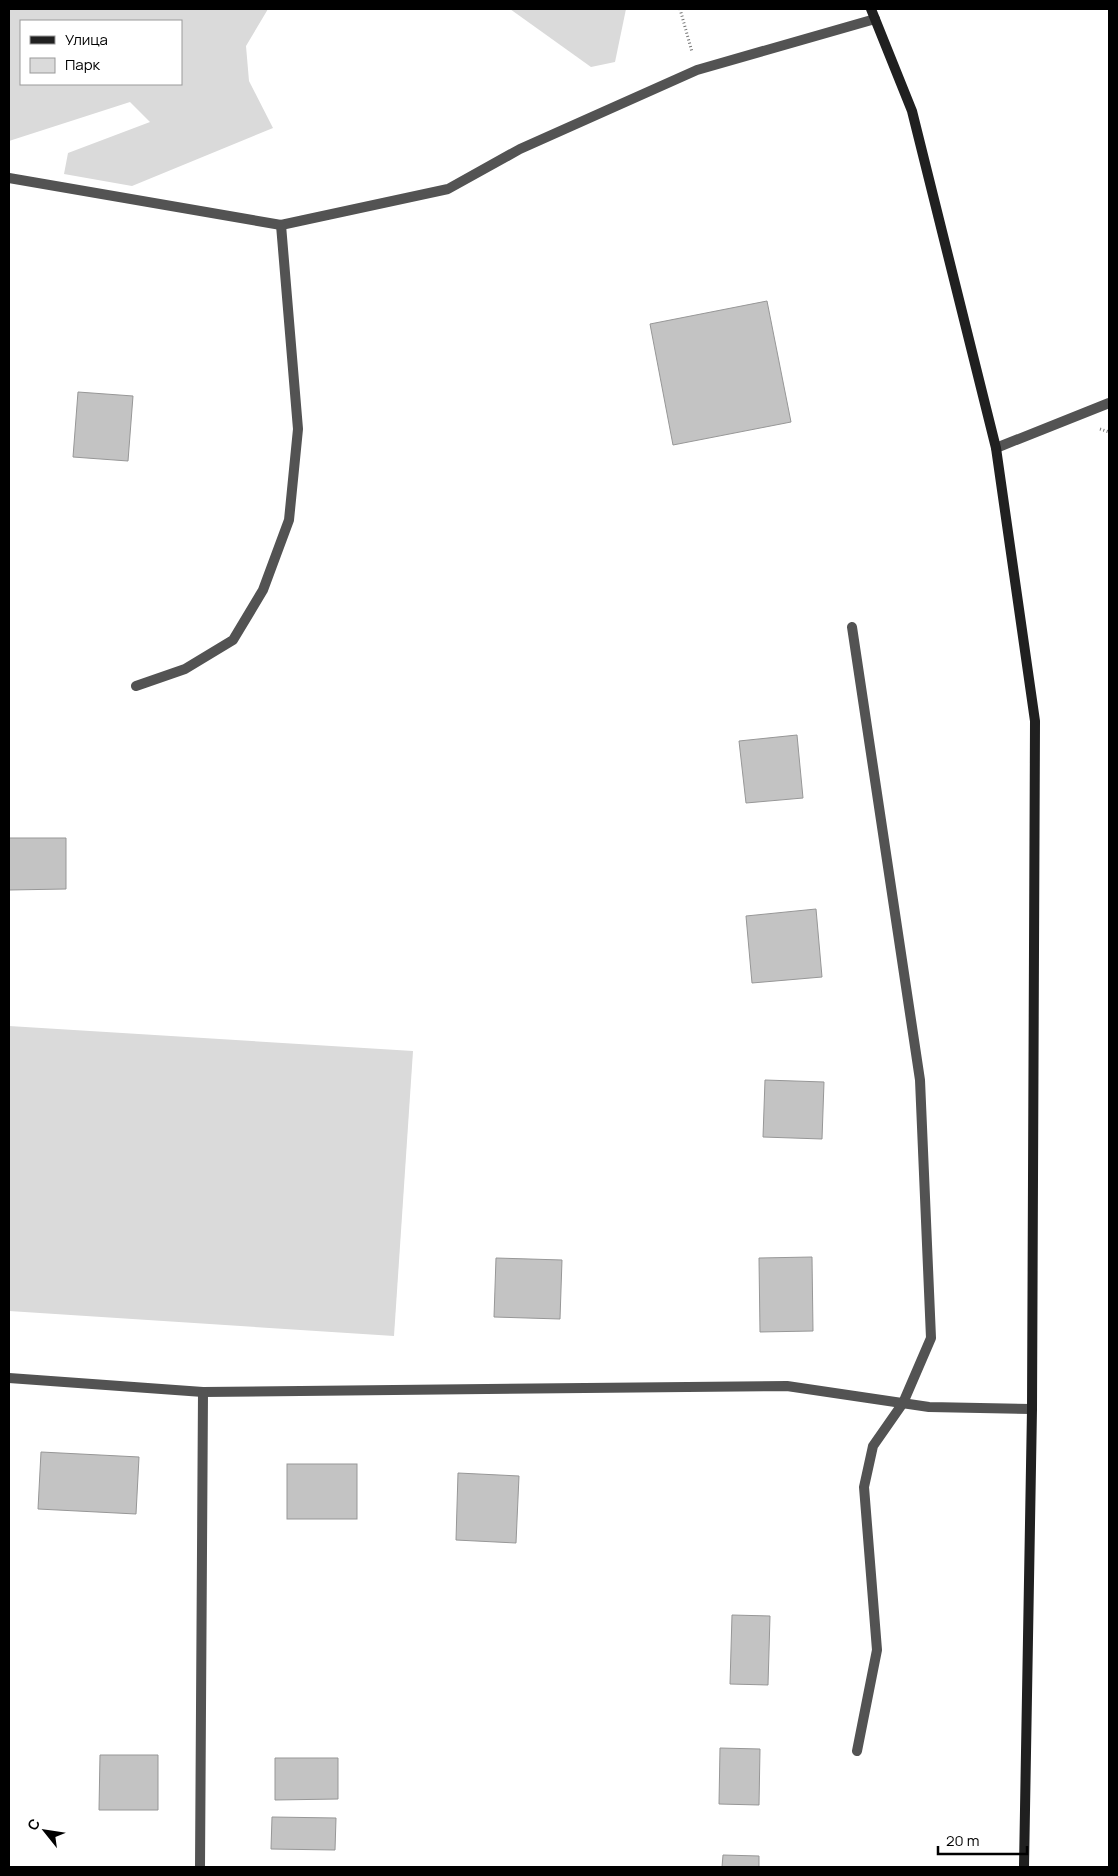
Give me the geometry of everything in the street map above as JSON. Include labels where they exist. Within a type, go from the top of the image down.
[{"type":"main road","points":[[873,14],[912,111],[996,448],[1035,721],[1032,1409],[1024,1867]]},
{"type":"street","points":[[9,178],[281,225],[448,189],[520,150],[697,70],[873,14]]},
{"type":"street","points":[[136,686],[185,669],[233,640],[263,590],[289,520],[298,428],[281,225]]},
{"type":"street","points":[[996,448],[1109,404]]},
{"type":"street","points":[[852,627],[920,1080],[931,1338],[903,1403],[873,1446],[864,1487],[877,1650],[857,1750]]},
{"type":"street","points":[[9,1378],[203,1392],[787,1386],[929,1407],[1032,1409]]},
{"type":"street","points":[[200,1867],[203,1392]]},
{"type":"path","points":[[680,9],[697,70]]},
{"type":"green space","points":[[9,9],[268,9],[246,46],[249,81],[273,128],[132,186],[64,174],[68,153],[150,122],[130,102],[9,141]]},
{"type":"green space","points":[[510,9],[626,9],[615,62],[591,67]]},
{"type":"green space","points":[[9,1026],[413,1051],[394,1336],[9,1311]]},
{"type":"building","points":[[767,301],[791,422],[673,445],[650,324]]},
{"type":"building","points":[[78,392],[133,396],[128,461],[73,457]]},
{"type":"building","points":[[797,735],[803,798],[746,803],[739,741]]},
{"type":"building","points":[[9,838],[66,838],[66,889],[9,890]]},
{"type":"building","points":[[816,909],[822,977],[752,983],[746,916]]},
{"type":"building","points":[[765,1080],[824,1082],[822,1139],[763,1137]]},
{"type":"building","points":[[812,1257],[813,1331],[760,1332],[759,1258]]},
{"type":"building","points":[[496,1258],[562,1260],[560,1319],[494,1317]]},
{"type":"building","points":[[41,1452],[139,1457],[136,1514],[38,1509]]},
{"type":"building","points":[[287,1464],[357,1464],[357,1519],[287,1519]]},
{"type":"building","points":[[458,1473],[519,1476],[516,1543],[456,1540]]},
{"type":"building","points":[[732,1615],[770,1616],[768,1685],[730,1684]]},
{"type":"building","points":[[720,1748],[760,1749],[759,1805],[719,1804]]},
{"type":"building","points":[[100,1755],[158,1755],[158,1810],[99,1810]]},
{"type":"building","points":[[275,1758],[338,1758],[338,1799],[275,1800]]},
{"type":"building","points":[[272,1817],[336,1818],[335,1850],[271,1849]]},
{"type":"building","points":[[723,1855],[759,1856],[759,1867],[722,1867]]}]
